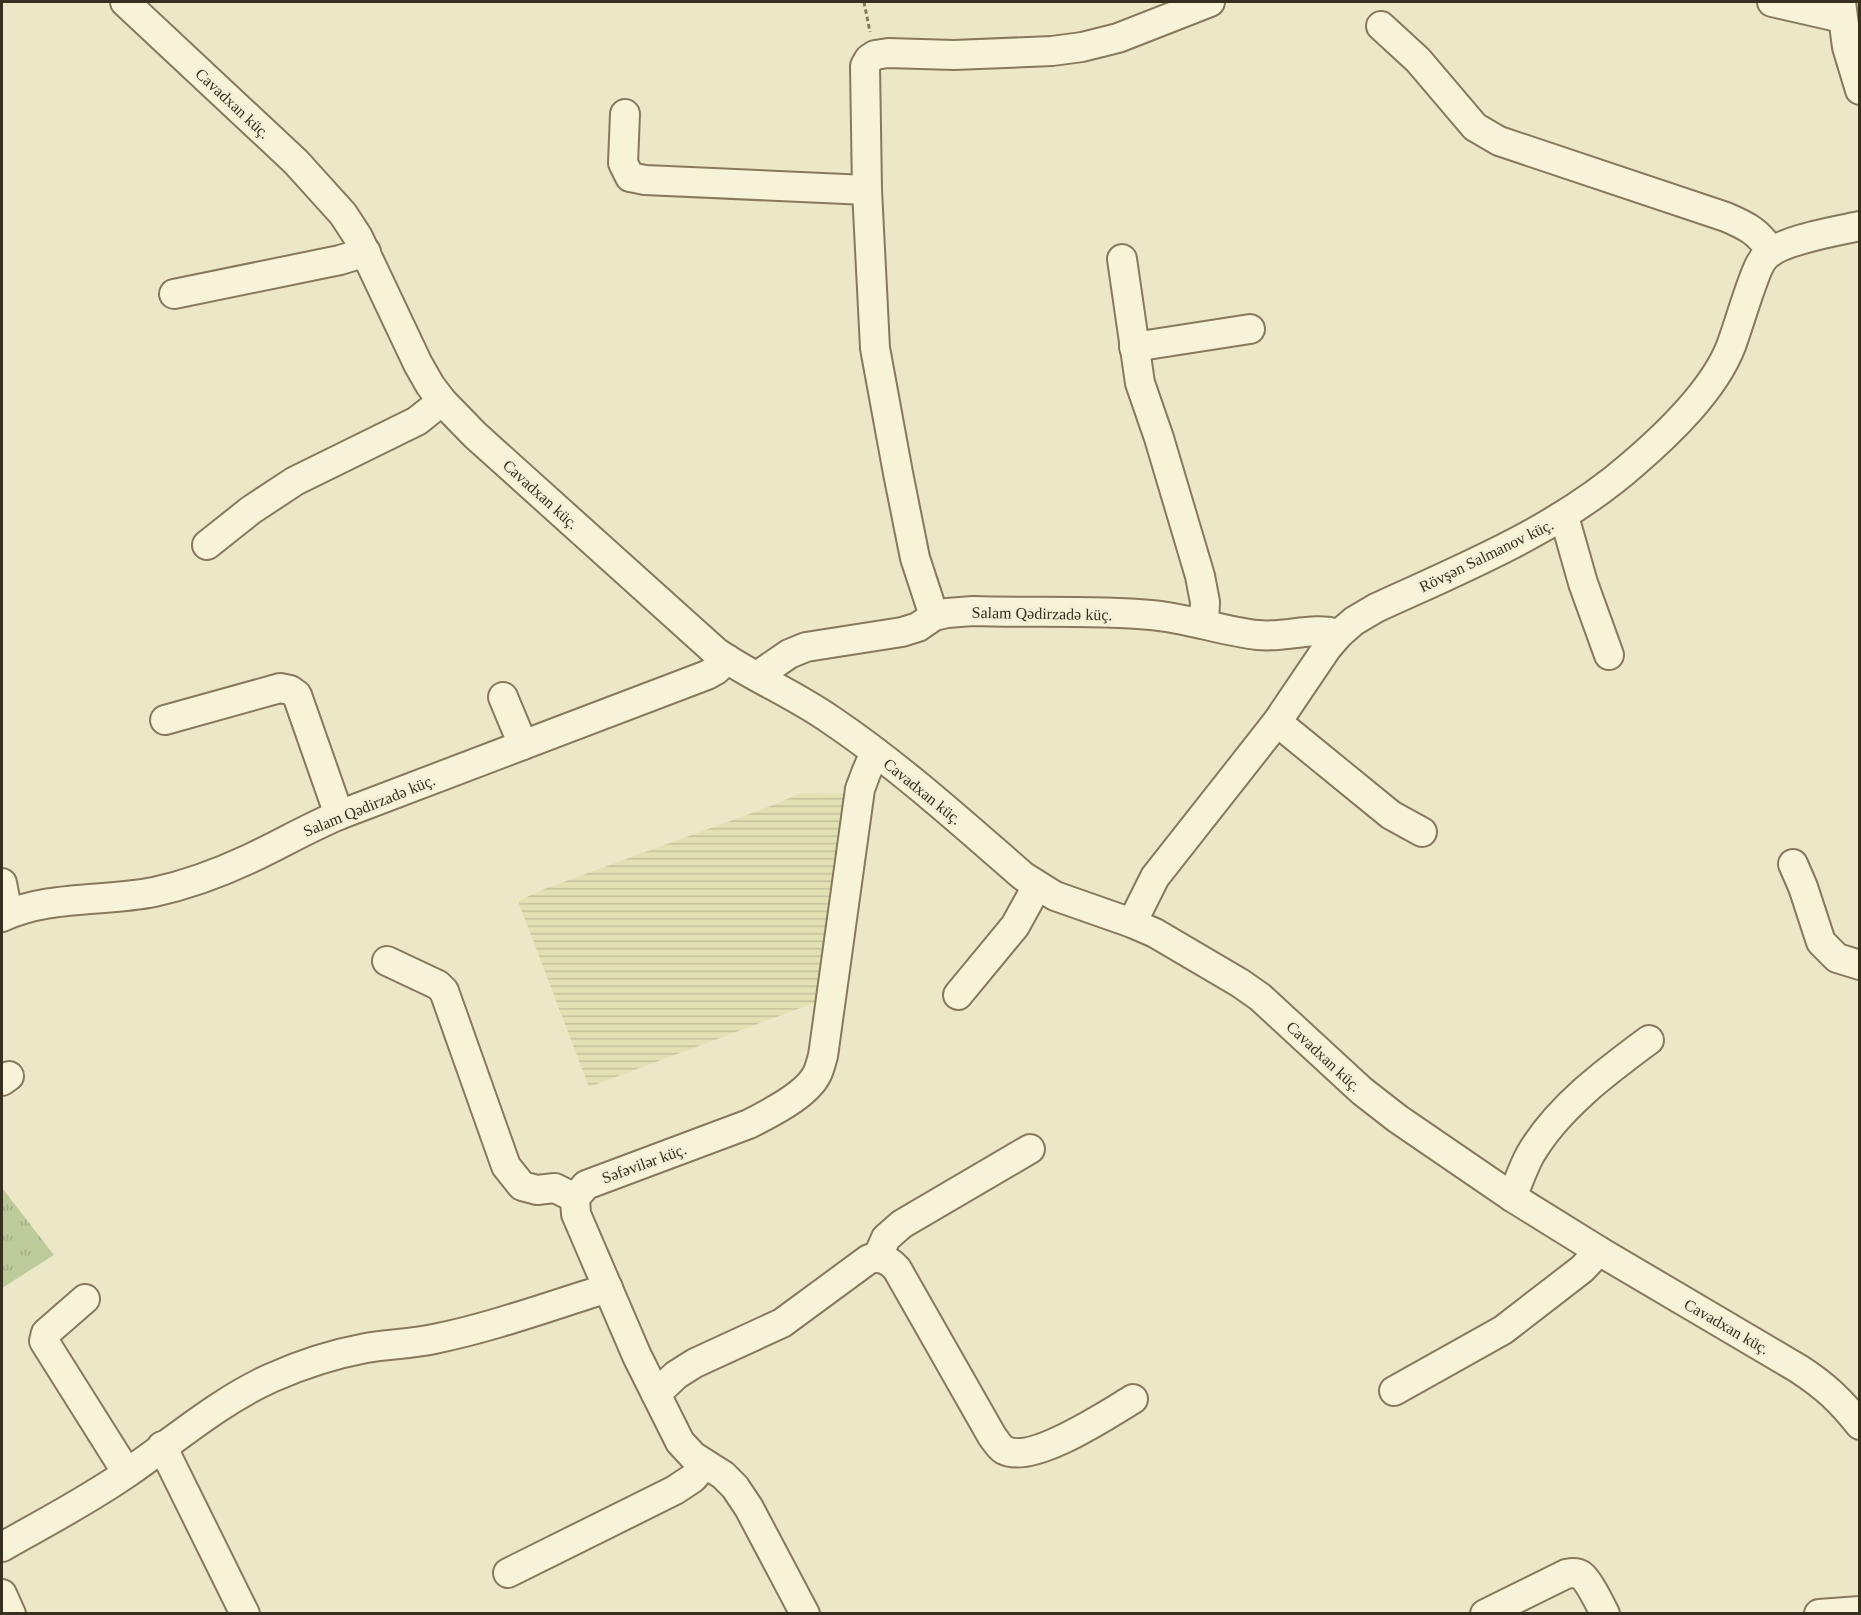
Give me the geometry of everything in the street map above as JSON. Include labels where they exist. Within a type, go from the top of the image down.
[{"type":"street","name":"Cavadxan küç.","points":[[125,2],[296,162],[351,224],[418,364],[442,401],[484,443],[704,642],[727,659],[802,700],[875,752],[1037,886],[1055,896],[1132,923],[1240,983],[1260,997],[1362,1091],[1398,1119],[1512,1197],[1799,1369],[1823,1385],[1860,1425]]},
{"type":"street","points":[[934,616],[915,558],[880,378],[873,322],[867,190],[865,66],[875,55],[888,52],[954,55],[1052,51],[1082,47],[1118,38],[1210,2]]},
{"type":"street","points":[[1772,2],[1842,10],[1847,47],[1860,90]]},
{"type":"street","points":[[1381,26],[1418,60],[1475,127],[1498,141],[1746,225],[1763,238],[1771,252],[1789,243],[1860,226]]},
{"type":"street","points":[[625,114],[623,163],[630,177],[645,180],[867,190]]},
{"type":"street","points":[[174,294],[340,260],[366,252]]},
{"type":"street","name":"Rövşən Salmanov küç.","points":[[1132,923],[1155,877],[1277,722],[1339,633],[1376,608],[1524,539],[1564,516],[1633,465],[1699,398],[1722,366],[1759,265],[1771,252]]},
{"type":"street","points":[[1122,259],[1140,383],[1159,438],[1200,576],[1204,602],[1204,624]]},
{"type":"street","points":[[1134,347],[1250,329]]},
{"type":"street","points":[[207,545],[251,510],[294,481],[417,421],[442,401]]},
{"type":"street","points":[[1564,516],[1583,584],[1609,655]]},
{"type":"street","name":"Salam Qədirzadə küç.","points":[[757,676],[789,654],[806,647],[902,632],[918,627],[934,616],[973,611],[1149,615],[1184,619],[1261,635],[1285,635],[1313,630],[1339,633]]},
{"type":"street","name":"Salam Qədirzadə küç.","points":[[5,916],[58,902],[129,896],[212,875],[339,815],[707,675],[727,659]]},
{"type":"street","points":[[165,720],[280,688],[290,690],[297,695],[339,815]]},
{"type":"street","points":[[503,697],[523,745]]},
{"type":"street","points":[[1277,722],[1391,815],[1422,832]]},
{"type":"street","name":"Səfəvilər küç.","points":[[575,1198],[586,1185],[749,1124],[800,1094],[813,1081],[823,1056],[860,789],[875,752]]},
{"type":"street","points":[[1793,864],[1821,942],[1837,958],[1860,965]]},
{"type":"street","points":[[2,883],[5,916]]},
{"type":"street","points":[[958,995],[1015,926],[1037,886]]},
{"type":"street","points":[[387,961],[438,985],[444,991],[506,1166],[522,1186],[537,1190],[555,1188],[575,1198],[576,1214],[637,1356],[680,1443],[693,1456],[723,1474],[735,1487],[749,1508],[805,1614]]},
{"type":"street","points":[[1512,1197],[1530,1155],[1548,1130],[1595,1080],[1649,1040]]},
{"type":"street","points":[[878,1256],[886,1238],[902,1224],[1030,1149]]},
{"type":"street","points":[[1394,1391],[1503,1330],[1582,1269],[1599,1251]]},
{"type":"street","points":[[656,1394],[676,1375],[695,1364],[782,1323],[869,1259],[878,1256],[890,1261],[897,1269],[992,1436],[1003,1450],[1016,1453],[1036,1450],[1084,1430],[1132,1399]]},
{"type":"street","points":[[2,1547],[78,1504],[127,1473],[162,1446],[234,1398],[270,1378],[314,1362],[365,1348],[432,1340],[474,1330],[608,1288]]},
{"type":"street","points":[[85,1299],[46,1334],[44,1341],[127,1473]]},
{"type":"street","points":[[162,1446],[245,1614]]},
{"type":"street","points":[[508,1573],[675,1490],[693,1478],[705,1464]]},
{"type":"street","points":[[1485,1614],[1566,1574],[1574,1573],[1580,1574],[1585,1579],[1605,1614]]},
{"type":"street","points":[[2,1594],[11,1614]]},
{"type":"street","points":[[1819,1614],[1860,1611]]},
{"type":"path","points":[[864,2],[875,55]]},
{"type":"green space","points":[[802,793],[847,794],[819,1001],[589,1087],[518,901],[544,889]]},
{"type":"green space","points":[[2,1188],[54,1255],[2,1288]]}]
